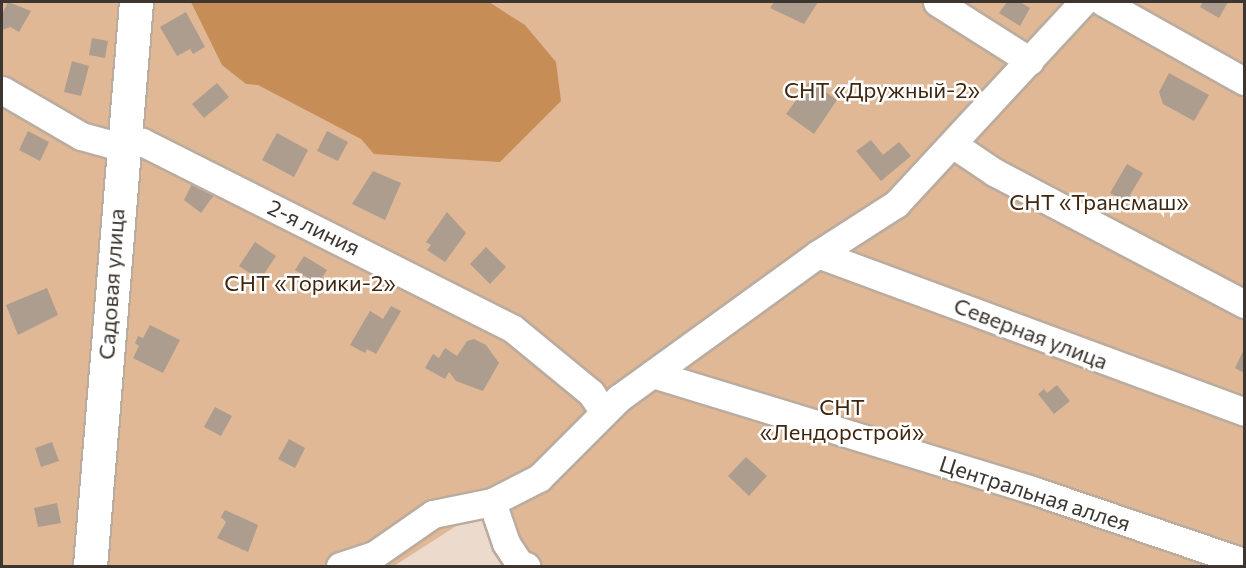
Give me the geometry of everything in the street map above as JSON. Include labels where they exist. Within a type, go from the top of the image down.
[{"type":"street","name":"Садовая улица","points":[[90,567],[121,147],[136,2]]},
{"type":"street","points":[[937,2],[1030,61]]},
{"type":"street","points":[[340,567],[373,561],[433,514],[492,502],[539,478],[603,411],[818,254],[896,204],[954,145],[1083,2]]},
{"type":"street","points":[[1103,2],[1245,81]]},
{"type":"street","name":"2-я линия","points":[[2,90],[81,136],[121,147],[142,142],[512,328],[591,393],[603,411]]},
{"type":"street","points":[[954,145],[994,172],[1245,304]]},
{"type":"street","name":"Северная улица","points":[[818,254],[1245,412]]},
{"type":"street","name":"Центральная аллея","points":[[653,374],[1032,490],[1245,562]]},
{"type":"street","points":[[492,502],[506,543],[526,567]]},
{"type":"green space","points":[[2,2],[1244,2],[1244,566],[526,566],[492,503],[394,566],[2,566]]},
{"type":"shaded area","points":[[191,2],[489,2],[525,25],[556,62],[561,101],[500,162],[374,154],[361,139],[258,85],[246,84],[222,65]]},
{"type":"building","points":[[8,2],[31,11],[19,32],[10,27],[2,30],[2,14]]},
{"type":"building","points":[[774,2],[818,2],[804,24],[770,8]]},
{"type":"building","points":[[1007,2],[1020,2],[1030,8],[1020,26],[999,13]]},
{"type":"building","points":[[1203,2],[1228,2],[1219,18],[1200,7]]},
{"type":"building","points":[[186,12],[205,47],[193,54],[190,49],[177,56],[160,27]]},
{"type":"building","points":[[92,38],[108,41],[105,58],[89,55]]},
{"type":"building","points":[[72,61],[89,66],[81,96],[64,92]]},
{"type":"building","points":[[1169,73],[1209,95],[1194,121],[1163,104],[1159,92]]},
{"type":"building","points":[[810,81],[837,100],[814,134],[786,114]]},
{"type":"building","points":[[217,83],[229,97],[204,118],[192,104]]},
{"type":"building","points":[[28,131],[49,142],[40,161],[19,150]]},
{"type":"building","points":[[327,131],[348,142],[338,161],[317,151]]},
{"type":"building","points":[[277,133],[308,150],[294,177],[262,160]]},
{"type":"building","points":[[871,140],[883,155],[899,142],[911,156],[881,181],[856,151]]},
{"type":"building","points":[[1127,164],[1143,173],[1126,202],[1110,193]]},
{"type":"building","points":[[373,171],[401,183],[385,220],[352,204]]},
{"type":"building","points":[[192,184],[214,195],[201,213],[184,200]]},
{"type":"building","points":[[447,212],[466,233],[445,262],[427,250],[431,245],[426,242]]},
{"type":"building","points":[[255,242],[276,256],[260,280],[239,266]]},
{"type":"building","points":[[486,247],[506,267],[490,284],[470,264]]},
{"type":"building","points":[[304,256],[327,270],[318,284],[295,270]]},
{"type":"building","points":[[47,288],[58,315],[18,335],[6,305]]},
{"type":"building","points":[[391,306],[401,311],[376,354],[367,349],[365,353],[350,345],[370,311],[383,319]]},
{"type":"building","points":[[150,325],[180,340],[163,373],[133,358],[139,346],[135,343],[138,336],[143,338]]},
{"type":"building","points":[[474,339],[486,345],[499,363],[483,391],[456,381],[449,372],[445,379],[425,368],[433,354],[439,358],[445,348],[457,356],[467,341]]},
{"type":"building","points":[[1244,349],[1244,373],[1235,368]]},
{"type":"building","points":[[1057,385],[1070,401],[1054,414],[1038,394],[1044,389],[1047,393]]},
{"type":"building","points":[[215,407],[232,416],[221,436],[204,427]]},
{"type":"building","points":[[289,439],[305,448],[295,468],[278,459]]},
{"type":"building","points":[[52,442],[59,461],[41,467],[35,448]]},
{"type":"building","points":[[746,457],[767,476],[749,496],[728,476]]},
{"type":"building","points":[[57,503],[61,523],[38,527],[34,508]]},
{"type":"building","points":[[225,510],[258,525],[248,552],[217,538],[226,522],[221,517]]},
{"type":"park label","name":"СНТ «Дружный-2»","points":[[882,90]]},
{"type":"park label","name":"СНТ «Трансмаш»","points":[[1099,202]]},
{"type":"park label","name":"СНТ «Торики-2»","points":[[310,283]]},
{"type":"park label","name":"СНТ «Лендорстрой»","points":[[842,419]]}]
